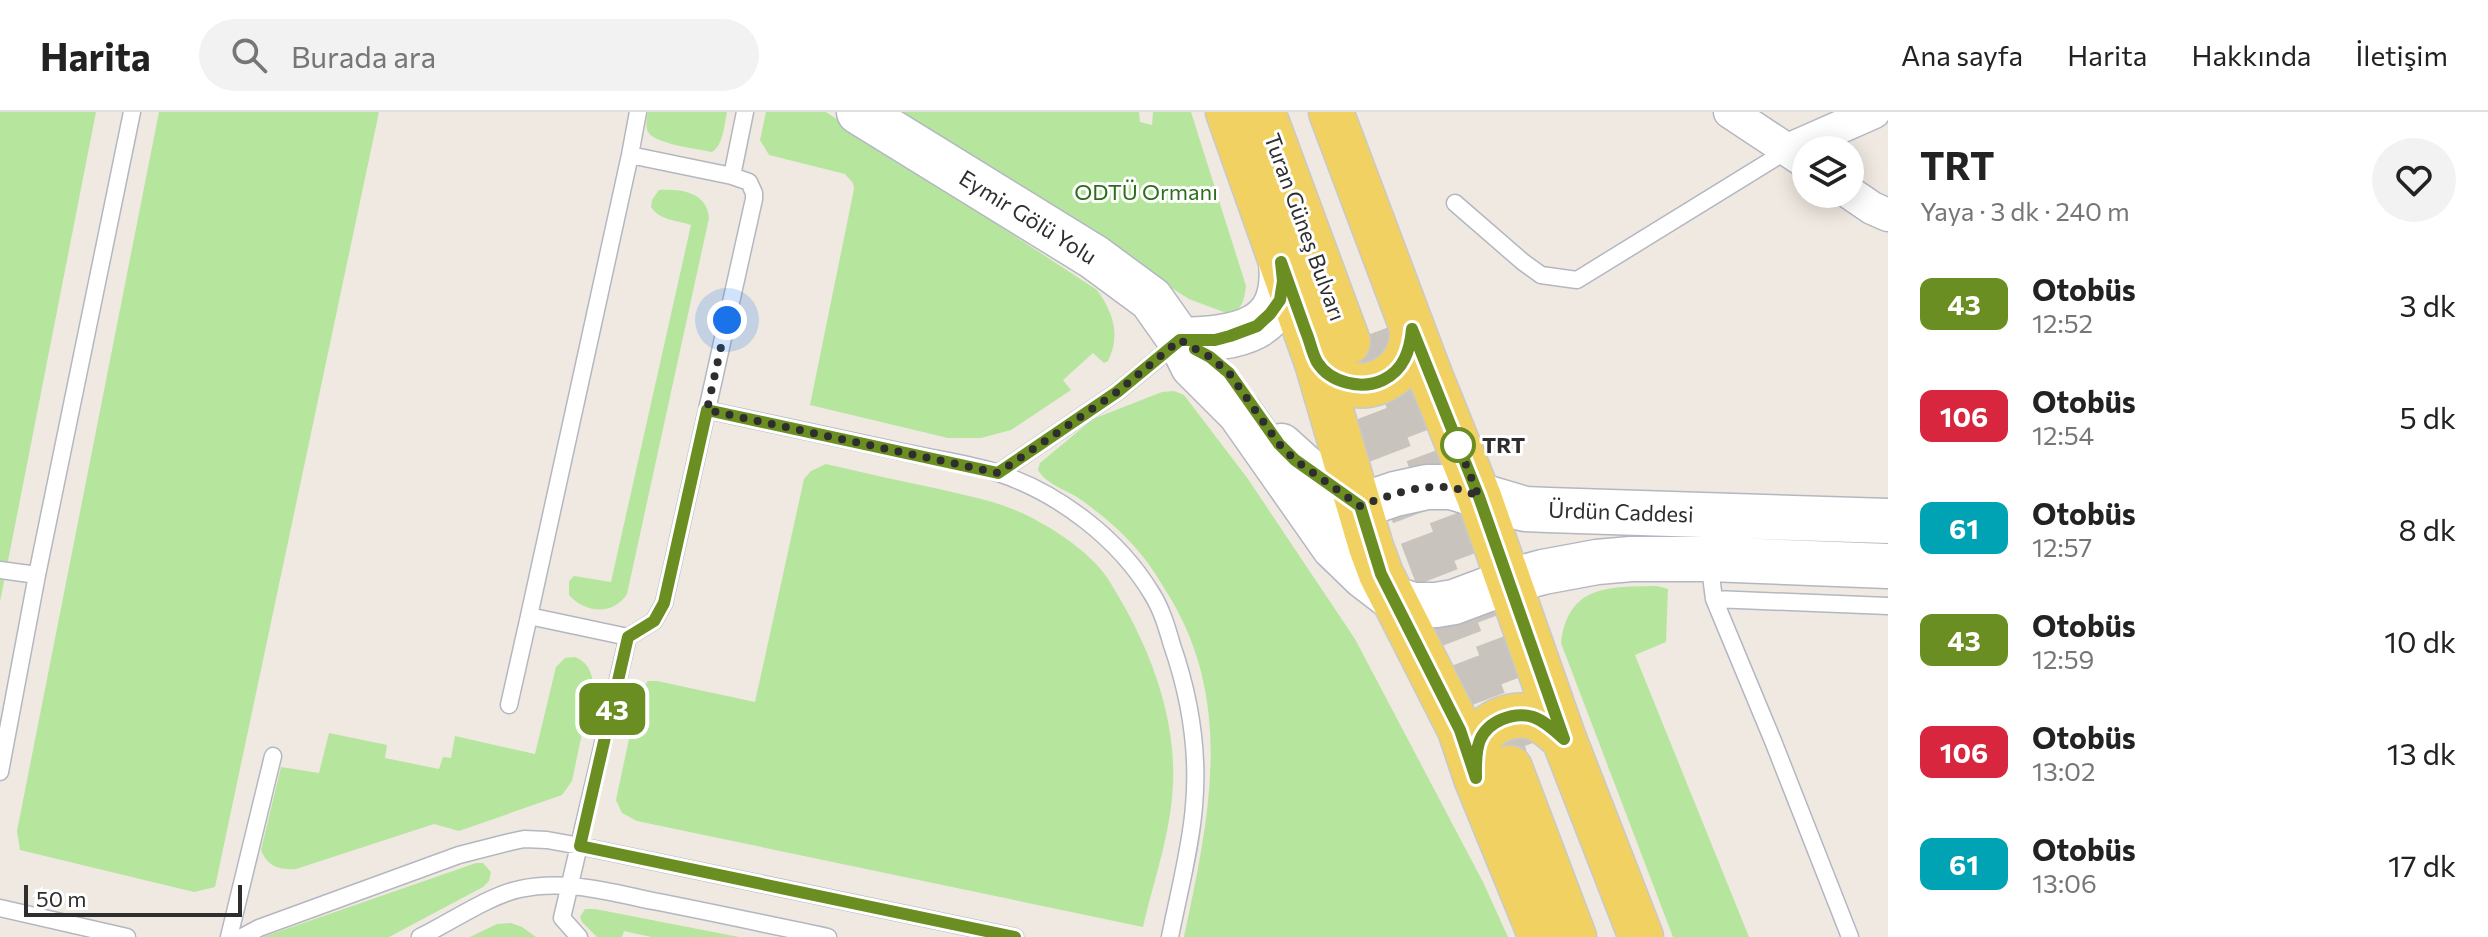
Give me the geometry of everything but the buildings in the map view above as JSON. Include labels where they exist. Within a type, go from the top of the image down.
[{"type":"main road","points":[[1228,112],[1281,262],[1365,341],[1479,497],[1510,581],[1523,760],[1541,937]]},
{"type":"main road","name":"Turan Güneş Bulvarı","points":[[1263,112],[1365,341]]},
{"type":"main road","name":"Turan Güneş Bulvarı","points":[[1301,112],[1365,341]]},
{"type":"main road","points":[[1331,112],[1365,341],[1360,506],[1371,547],[1460,730],[1523,760],[1641,937]]},
{"type":"main road","points":[[1523,760],[1574,937]]},
{"type":"main road","points":[[1523,760],[1608,937]]},
{"type":"street","name":"Eymir Gölü Yolu","points":[[859,112],[1094,257],[1151,299],[1180,340],[1193,366],[1240,413],[1334,547],[1394,599]]},
{"type":"street","points":[[1730,112],[1792,153]]},
{"type":"street","points":[[1832,136],[1874,112]]},
{"type":"street","points":[[1864,203],[1888,215]]},
{"type":"street","points":[[1180,340],[1215,340],[1257,326],[1280,300],[1283,281],[1281,262]]},
{"type":"street","points":[[1180,340],[1210,357],[1229,373],[1279,444],[1295,460],[1360,506]]},
{"type":"street","name":"Ürdün Caddesi","points":[[1360,506],[1427,487],[1451,487],[1525,509],[1888,521]]},
{"type":"street","name":"Ürdün Caddesi","points":[[1394,599],[1414,605],[1454,602],[1510,581],[1597,562],[1631,559],[1711,579],[1888,566]]},
{"type":"lane","points":[[0,772],[132,112]]},
{"type":"lane","points":[[509,705],[638,112]]},
{"type":"lane","points":[[732,176],[745,112]]},
{"type":"lane","points":[[529,616],[628,637],[654,621],[664,603],[754,199],[749,182],[630,155]]},
{"type":"lane","points":[[1455,203],[1541,275],[1577,280],[1792,159]]},
{"type":"lane","points":[[998,473],[1117,392],[1180,340]]},
{"type":"lane","points":[[707,410],[998,473],[1052,498],[1111,542],[1141,577],[1165,621],[1184,681],[1192,720],[1196,764],[1194,808],[1170,937]]},
{"type":"lane","points":[[0,570],[37,575]]},
{"type":"lane","points":[[1850,937],[1711,579],[1888,606]]},
{"type":"lane","points":[[579,937],[562,918],[628,637]]},
{"type":"lane","points":[[229,937],[273,756]]},
{"type":"lane","points":[[242,937],[459,855],[524,839],[580,846],[1015,937]]},
{"type":"lane","points":[[420,937],[492,899],[517,889],[543,885],[570,885],[828,937]]},
{"type":"lane","points":[[0,908],[127,937]]},
{"type":"green space","points":[[0,112],[96,112],[0,602]]},
{"type":"green space","points":[[159,112],[379,112],[215,887],[194,892],[20,850],[17,831]]},
{"type":"green space","points":[[648,112],[727,112],[721,139],[712,152],[668,143],[652,136],[647,127]]},
{"type":"green space","points":[[766,112],[826,112],[1097,290],[1113,324],[1114,342],[1108,361],[1104,363],[1093,353],[1063,380],[1071,390],[1011,430],[981,438],[948,438],[810,405],[854,189],[845,174],[769,155],[760,140]]},
{"type":"green space","name":"ODTÜ Ormanı","points":[[895,112],[1139,112],[1140,122],[1152,125],[1153,112],[1191,112],[1246,286],[1242,303],[1229,314],[1189,299]]},
{"type":"green space","points":[[659,190],[676,190],[698,197],[707,209],[709,218],[627,594],[614,606],[599,610],[583,606],[569,595],[569,581],[574,576],[611,582],[691,225],[664,218],[655,212],[651,207],[652,200]]},
{"type":"green space","points":[[1174,391],[1184,395],[1248,479],[1355,639],[1483,882],[1508,937],[1184,937],[1201,851],[1210,766],[1210,724],[1203,682],[1191,640],[1171,599],[1133,545],[1099,514],[1077,497],[1050,483],[1038,470],[1040,463],[1093,419],[1162,392]]},
{"type":"green space","points":[[826,464],[997,503],[1015,510],[1069,540],[1106,576],[1132,620],[1152,665],[1166,711],[1173,760],[1169,820],[1143,927],[637,821],[622,813],[616,800],[639,692],[648,681],[755,702],[804,479],[811,471]]},
{"type":"green space","points":[[1657,586],[1668,589],[1666,642],[1635,655],[1749,937],[1673,937],[1561,643],[1572,609],[1582,599],[1608,589]]},
{"type":"green space","points":[[575,657],[587,666],[593,681],[572,781],[562,795],[459,831],[434,824],[296,869],[275,866],[264,856],[261,850],[281,767],[319,773],[329,733],[387,745],[385,758],[439,769],[443,757],[451,758],[455,736],[535,754],[556,667],[565,658]]},
{"type":"green space","points":[[483,863],[491,872],[489,881],[483,887],[389,937],[263,937]]},
{"type":"green space","points":[[585,909],[739,937],[651,937],[624,931],[622,937],[597,937],[582,922],[580,917]]},
{"type":"green space","points":[[511,923],[536,937],[470,937],[497,924]]},
{"type":"tunnel","points":[[1381,330],[1540,755]]},
{"type":"tunnel","points":[[1351,351],[1506,758]]},
{"type":"bus line","name":"43","points":[[1015,937],[580,846],[628,637],[654,621],[664,603],[707,410],[998,473],[1117,392],[1180,340],[1215,340],[1257,326],[1280,300],[1283,281],[1281,262],[1317,363],[1335,378],[1353,385],[1370,385],[1391,376],[1411,348],[1412,329],[1479,497],[1564,739],[1543,722],[1532,717],[1512,715],[1487,729],[1480,739],[1476,778],[1460,730],[1381,574],[1360,506],[1295,460],[1279,444],[1229,373],[1195,349]]},
{"type":"place","name":"TRT","points":[[1458,445]]},
{"type":"route","points":[[727,320],[707,410],[998,473],[1117,392],[1180,340],[1210,357],[1229,373],[1279,444],[1295,460],[1360,506],[1427,487],[1467,490],[1479,497],[1458,445]]}]
